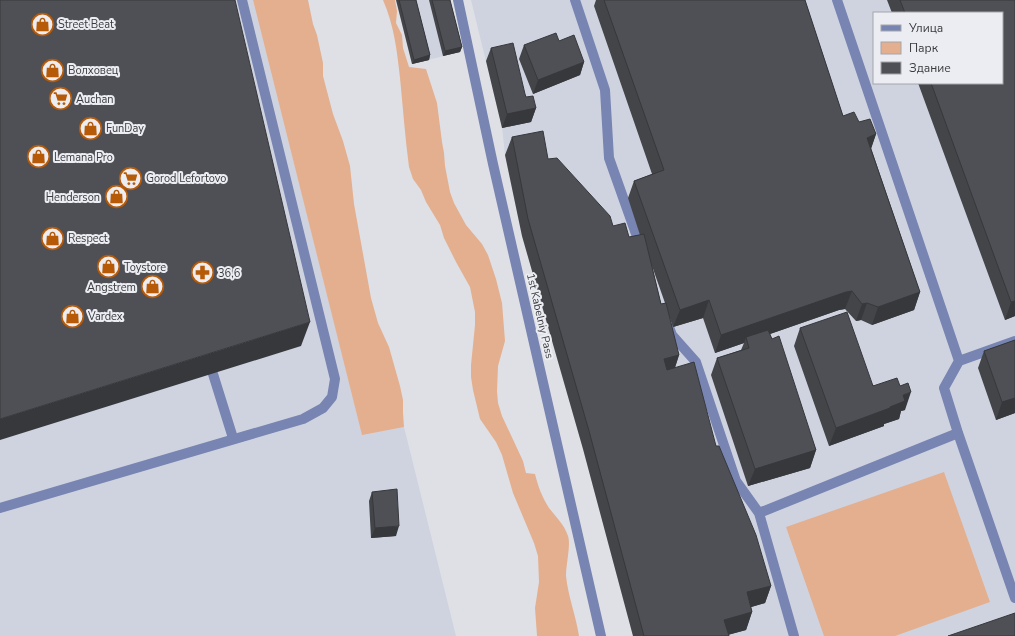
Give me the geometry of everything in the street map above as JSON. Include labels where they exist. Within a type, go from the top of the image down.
[{"type":"street","points":[[0,508],[234,438],[303,419],[323,408],[332,397],[335,379],[242,0]]},
{"type":"street","name":"1st Kabelniy Pass","points":[[458,0],[494,172],[601,636]]},
{"type":"street","points":[[575,0],[605,90],[609,158],[643,254]]},
{"type":"street","points":[[837,0],[960,361]]},
{"type":"street","points":[[667,320],[672,335],[696,362],[736,480],[759,513],[794,636]]},
{"type":"street","points":[[1015,341],[960,361],[944,388],[1015,598]]},
{"type":"street","points":[[213,374],[234,438]]},
{"type":"street","points":[[759,513],[958,433]]},
{"type":"shaded area","points":[[0,0],[253,0],[362,434],[404,427],[456,636],[0,636]]},
{"type":"shaded area","points":[[396,0],[447,0],[460,52],[412,64]]},
{"type":"shaded area","points":[[471,0],[1015,0],[1015,636],[633,636],[583,449],[522,236],[505,155],[502,127]]},
{"type":"green space","points":[[253,0],[308,0],[323,63],[323,76],[333,114],[350,166],[354,204],[371,298],[378,323],[389,347],[400,386],[403,400],[404,427],[362,435]]},
{"type":"green space","points":[[383,0],[395,0],[397,11],[396,23],[402,35],[403,48],[409,67],[426,69],[437,103],[450,192],[466,225],[482,244],[488,255],[496,279],[502,303],[505,341],[498,366],[498,403],[502,416],[523,461],[526,473],[535,474],[544,500],[562,524],[568,536],[569,544],[566,576],[568,591],[579,636],[537,636],[535,608],[539,582],[538,556],[513,493],[502,455],[496,442],[480,419],[471,377],[475,312],[470,287],[444,238],[440,225],[426,202],[421,190],[413,179],[409,167],[396,48],[390,19]]},
{"type":"green space","points":[[944,472],[990,602],[895,636],[824,636],[786,527]]},
{"type":"building","name":"Gorod Lefortovo","points":[[0,0],[235,0],[310,322],[0,419]]},
{"type":"building","points":[[399,0],[416,0],[430,55],[414,60]]},
{"type":"building","points":[[432,0],[450,0],[462,47],[445,51]]},
{"type":"building","points":[[604,0],[805,0],[843,116],[854,112],[859,122],[870,119],[876,134],[867,138],[920,292],[878,307],[867,303],[862,304],[852,291],[846,292],[721,335],[709,300],[680,310],[634,181],[664,170]]},
{"type":"building","points":[[900,0],[1015,0],[1015,301],[1011,302],[931,84],[1003,84],[1003,12],[905,12]]},
{"type":"building","points":[[556,33],[559,41],[574,35],[584,62],[538,80],[524,45]]},
{"type":"building","points":[[513,43],[526,97],[533,96],[536,108],[507,114],[491,48]]},
{"type":"building","points":[[543,131],[548,159],[557,158],[610,216],[613,226],[625,223],[629,237],[644,234],[661,304],[666,303],[679,355],[664,359],[667,370],[694,362],[716,446],[719,446],[756,535],[771,586],[747,592],[752,612],[724,620],[729,636],[644,636],[589,431],[528,219],[512,137]]},
{"type":"building","points":[[847,312],[873,386],[897,378],[900,386],[908,383],[911,392],[903,395],[905,401],[836,428],[800,328]]},
{"type":"building","points":[[768,330],[772,339],[779,336],[816,450],[755,469],[717,358],[749,348],[746,337]]},
{"type":"building","points":[[1015,340],[1015,398],[1002,402],[984,351]]},
{"type":"building","points":[[397,489],[399,526],[375,528],[372,492]]},
{"type":"building","points":[[1015,613],[1015,636],[948,636]]},
{"type":"place","name":"Street Beat","points":[[42,24]]},
{"type":"place","name":"Волховец","points":[[52,70]]},
{"type":"place","name":"Auchan","points":[[60,99]]},
{"type":"place","name":"FunDay","points":[[91,128]]},
{"type":"place","name":"Lemana Pro","points":[[38,157]]},
{"type":"place","name":"Gorod Lefortovo","points":[[131,178]]},
{"type":"place","name":"Henderson","points":[[116,197]]},
{"type":"place","name":"Respect","points":[[52,238]]},
{"type":"place","name":"Toystore","points":[[108,267]]},
{"type":"place","name":"36,6","points":[[202,273]]},
{"type":"place","name":"Angstrem","points":[[152,287]]},
{"type":"place","name":"Vardex","points":[[73,316]]}]
